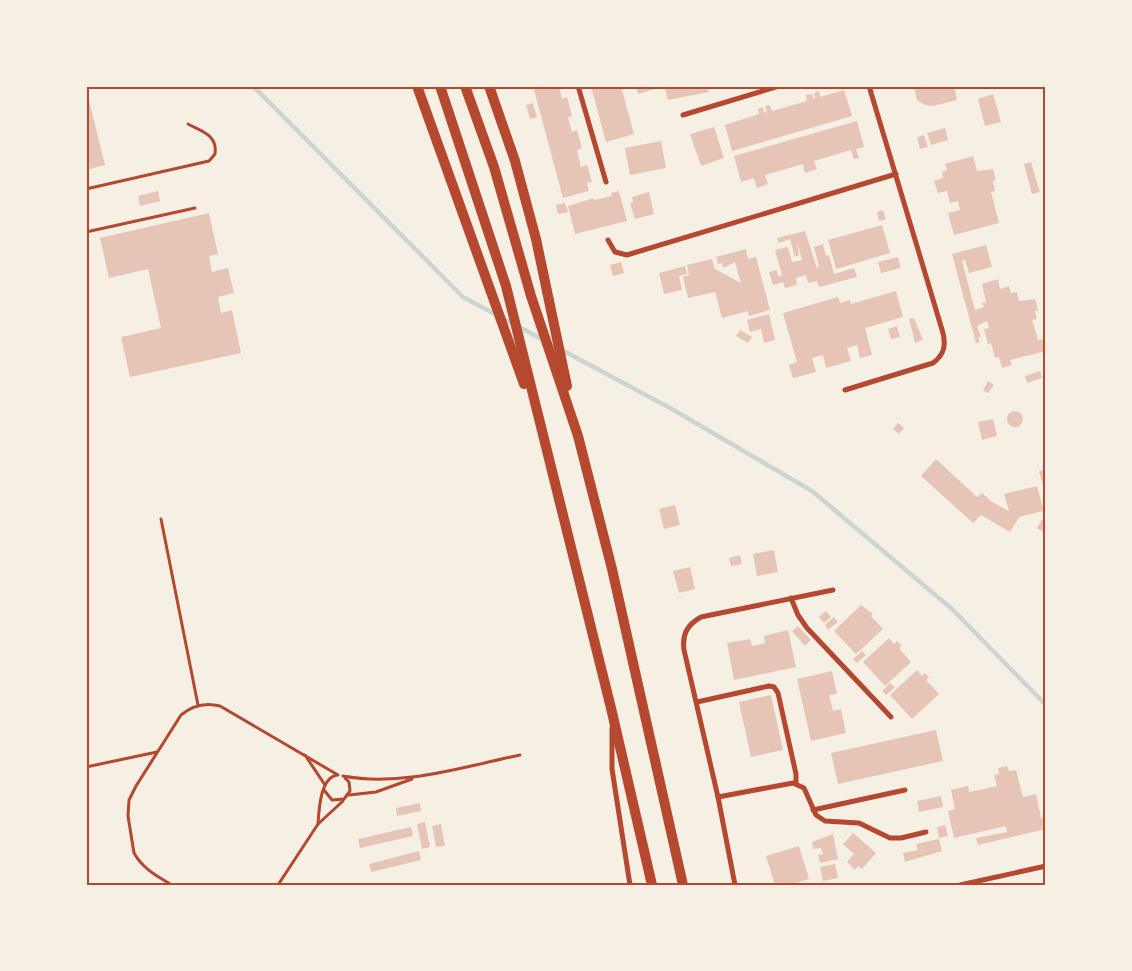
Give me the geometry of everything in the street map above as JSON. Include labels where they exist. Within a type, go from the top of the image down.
[{"type":"main road","points":[[417,86],[545,444]]},
{"type":"main road","points":[[440,86],[506,286],[611,708],[652,885]]},
{"type":"main road","points":[[465,86],[494,167],[531,296],[578,436]]},
{"type":"main road","points":[[489,86],[515,161],[536,239],[578,436],[612,569],[683,885]]},
{"type":"street","points":[[578,86],[606,182]]},
{"type":"street","points":[[683,115],[779,86]]},
{"type":"street","points":[[845,390],[933,363],[942,353],[944,346],[943,333],[869,86]]},
{"type":"street","points":[[608,240],[615,252],[627,255],[896,174]]},
{"type":"street","points":[[735,885],[718,797],[683,642],[688,627],[701,617],[833,590]]},
{"type":"street","points":[[791,598],[798,614],[808,628],[891,717]]},
{"type":"street","points":[[696,702],[769,686],[774,687],[778,693],[796,774],[796,784]]},
{"type":"street","points":[[611,708],[612,770],[630,885]]},
{"type":"street","points":[[718,797],[796,784],[806,792],[816,815],[825,821],[859,824],[890,838],[901,838],[926,832]]},
{"type":"street","points":[[813,810],[905,790]]},
{"type":"street","points":[[960,885],[1046,866]]},
{"type":"lane","points":[[86,189],[209,161],[215,154],[213,140],[206,133],[188,124]]},
{"type":"lane","points":[[86,232],[195,208]]},
{"type":"lane","points":[[161,519],[198,705]]},
{"type":"lane","points":[[172,885],[147,870],[137,858],[134,853],[128,816],[132,793],[157,752],[181,715],[198,705],[213,704],[227,708],[340,775],[350,786],[349,795]]},
{"type":"lane","points":[[86,767],[157,752]]},
{"type":"lane","points":[[304,755],[332,800],[344,799]]},
{"type":"lane","points":[[318,824],[325,787],[330,778],[340,775],[378,780],[414,777],[520,755]]},
{"type":"lane","points":[[278,885],[318,824],[349,795],[382,790],[414,777]]},
{"type":"building","points":[[533,86],[559,86],[562,99],[567,97],[572,116],[568,117],[572,132],[577,130],[582,148],[577,150],[581,167],[587,165],[592,182],[587,183],[589,191],[563,198]]},
{"type":"building","points":[[591,86],[621,86],[634,134],[606,142]]},
{"type":"building","points":[[636,86],[654,86],[655,89],[638,94]]},
{"type":"building","points":[[671,86],[707,86],[709,92],[668,100],[665,88]]},
{"type":"building","points":[[914,86],[954,86],[957,100],[933,106],[925,105],[917,100]]},
{"type":"building","points":[[86,88],[105,165],[86,170]]},
{"type":"building","points":[[844,90],[852,116],[732,151],[725,125],[759,114],[758,109],[763,107],[764,113],[767,112],[765,106],[770,105],[772,111],[807,101],[806,95],[812,94],[813,99],[815,98],[814,93],[819,91],[820,97]]},
{"type":"building","points":[[993,94],[1001,122],[985,126],[978,99]]},
{"type":"building","points":[[533,103],[537,117],[530,119],[526,105]]},
{"type":"building","points":[[857,121],[864,147],[856,149],[859,158],[854,159],[851,150],[814,161],[817,169],[805,173],[803,164],[765,175],[768,184],[757,188],[754,178],[741,182],[734,156]]},
{"type":"building","points":[[714,127],[724,158],[701,166],[690,134]]},
{"type":"building","points":[[945,128],[948,140],[931,145],[927,133]]},
{"type":"building","points":[[924,135],[928,147],[920,149],[917,137]]},
{"type":"building","points":[[661,141],[666,168],[630,175],[625,148]]},
{"type":"building","points":[[973,156],[977,171],[993,169],[996,180],[993,181],[995,191],[991,192],[999,223],[954,235],[948,213],[960,210],[958,201],[950,203],[947,191],[938,193],[934,181],[943,178],[942,172],[947,170],[945,164]]},
{"type":"building","points":[[1031,162],[1040,192],[1032,194],[1024,164]]},
{"type":"building","points":[[158,191],[160,201],[140,206],[138,196]]},
{"type":"building","points":[[619,191],[627,221],[575,234],[568,206],[594,198],[594,200],[612,196],[611,193]]},
{"type":"building","points":[[649,192],[654,214],[635,219],[630,203],[633,203],[632,197]]},
{"type":"building","points":[[565,203],[568,212],[558,214],[556,205]]},
{"type":"building","points":[[883,210],[886,219],[879,221],[877,212]]},
{"type":"building","points":[[209,213],[218,254],[209,256],[212,272],[228,268],[234,293],[218,297],[221,313],[232,310],[241,353],[130,377],[121,337],[161,328],[148,269],[109,278],[100,238]]},
{"type":"building","points":[[882,225],[890,253],[836,269],[828,240]]},
{"type":"building","points":[[805,231],[817,268],[819,267],[814,247],[823,244],[826,256],[829,255],[834,274],[854,268],[857,277],[819,287],[817,281],[808,283],[806,275],[796,278],[797,285],[785,288],[783,282],[773,285],[769,272],[777,270],[778,276],[782,275],[775,250],[788,247],[792,262],[802,260],[797,242],[799,255],[795,257],[790,239],[779,243],[777,238]]},
{"type":"building","points":[[986,245],[992,267],[969,273],[965,260],[962,261],[975,310],[984,307],[982,303],[986,302],[982,284],[998,279],[1000,289],[1009,286],[1011,293],[1017,292],[1019,301],[1035,299],[1038,310],[1035,311],[1037,319],[1032,320],[1038,340],[1044,339],[1046,347],[1046,351],[1010,360],[1012,365],[1002,368],[999,357],[995,358],[991,343],[988,344],[984,329],[989,328],[987,321],[977,326],[981,337],[978,337],[980,342],[976,343],[952,254]]},
{"type":"building","points":[[746,249],[748,259],[756,257],[770,310],[749,316],[748,311],[722,318],[715,292],[688,298],[683,277],[689,275],[687,265],[712,259],[715,269],[741,283],[735,262],[723,268],[722,263],[718,264],[716,257]]},
{"type":"building","points":[[898,257],[901,268],[881,273],[878,262]]},
{"type":"building","points":[[621,262],[624,273],[613,276],[610,265]]},
{"type":"building","points":[[685,266],[687,274],[679,276],[682,290],[664,294],[659,273]]},
{"type":"building","points":[[896,291],[903,317],[865,328],[872,355],[860,358],[857,345],[847,348],[851,361],[826,368],[823,355],[812,358],[816,372],[793,378],[789,365],[797,362],[783,313],[838,297],[840,303],[850,300],[851,304]]},
{"type":"building","points":[[769,314],[775,340],[764,343],[761,329],[750,332],[747,320]]},
{"type":"building","points":[[914,318],[923,340],[915,343],[909,319]]},
{"type":"building","points":[[897,326],[900,337],[891,339],[888,329]]},
{"type":"building","points":[[740,330],[752,337],[748,343],[736,336]]},
{"type":"building","points":[[1040,371],[1042,378],[1027,383],[1025,376]]},
{"type":"building","points":[[988,381],[994,385],[988,393],[983,390]]},
{"type":"building","points":[[1015,411],[1023,419],[1015,427],[1007,419]]},
{"type":"building","points":[[993,419],[997,436],[982,440],[978,422]]},
{"type":"building","points":[[898,423],[904,428],[899,434],[893,429]]},
{"type":"building","points":[[936,459],[977,497],[982,493],[992,502],[1009,511],[1004,494],[1037,486],[1042,505],[1046,504],[1046,515],[1043,511],[1019,517],[1010,532],[981,515],[973,523],[921,476]]},
{"type":"building","points":[[1046,469],[1046,493],[1045,493],[1039,471]]},
{"type":"building","points":[[675,505],[680,525],[664,529],[659,509]]},
{"type":"building","points":[[1042,519],[1046,522],[1043,532],[1037,528]]},
{"type":"building","points":[[774,550],[778,572],[757,576],[753,554]]},
{"type":"building","points":[[740,555],[742,564],[731,566],[729,558]]},
{"type":"building","points":[[690,567],[695,589],[679,593],[673,571]]},
{"type":"building","points":[[861,605],[873,614],[871,616],[883,629],[856,654],[834,631]]},
{"type":"building","points":[[826,611],[831,617],[824,623],[819,617]]},
{"type":"building","points":[[834,617],[838,622],[828,630],[825,625]]},
{"type":"building","points":[[798,626],[811,640],[805,646],[792,631]]},
{"type":"building","points":[[788,630],[796,667],[734,680],[727,643],[750,639],[752,646],[765,643],[764,636]]},
{"type":"building","points":[[889,638],[894,644],[897,641],[902,646],[899,648],[911,662],[885,686],[863,662]]},
{"type":"building","points":[[862,651],[866,655],[857,663],[853,659]]},
{"type":"building","points":[[917,670],[922,676],[925,673],[929,678],[926,680],[939,694],[912,719],[890,695]]},
{"type":"building","points":[[832,671],[837,694],[829,695],[833,711],[841,709],[846,733],[811,741],[797,679]]},
{"type":"building","points":[[890,683],[895,687],[886,695],[882,691]]},
{"type":"building","points":[[771,695],[783,750],[751,757],[739,702]]},
{"type":"building","points":[[936,730],[943,761],[838,784],[831,753]]},
{"type":"building","points":[[1007,766],[1009,771],[1016,770],[1023,797],[1036,794],[1041,818],[1045,817],[1046,829],[978,845],[976,838],[1007,832],[1006,826],[954,838],[948,811],[955,809],[951,790],[968,786],[969,792],[997,786],[994,775],[999,774],[998,768]]},
{"type":"building","points":[[941,796],[943,807],[919,812],[917,801]]},
{"type":"building","points":[[420,803],[421,811],[397,816],[396,808]]},
{"type":"building","points":[[425,822],[430,847],[422,849],[417,824]]},
{"type":"building","points":[[441,824],[445,846],[436,847],[432,826]]},
{"type":"building","points":[[945,825],[948,836],[939,838],[937,827]]},
{"type":"building","points":[[411,827],[413,836],[360,848],[358,839]]},
{"type":"building","points":[[853,833],[876,853],[862,869],[858,866],[855,870],[847,862],[854,854],[843,844]]},
{"type":"building","points":[[833,834],[838,859],[820,863],[818,855],[823,854],[821,848],[813,849],[812,842]]},
{"type":"building","points":[[939,839],[942,851],[905,862],[903,853],[918,850],[916,844]]},
{"type":"building","points":[[799,846],[809,879],[790,885],[775,885],[766,856]]},
{"type":"building","points":[[419,851],[421,860],[371,872],[369,864]]},
{"type":"building","points":[[835,864],[838,878],[823,881],[820,867]]},
{"type":"waterway","points":[[253,86],[463,297],[670,408],[812,491],[952,609],[1046,705]]}]
